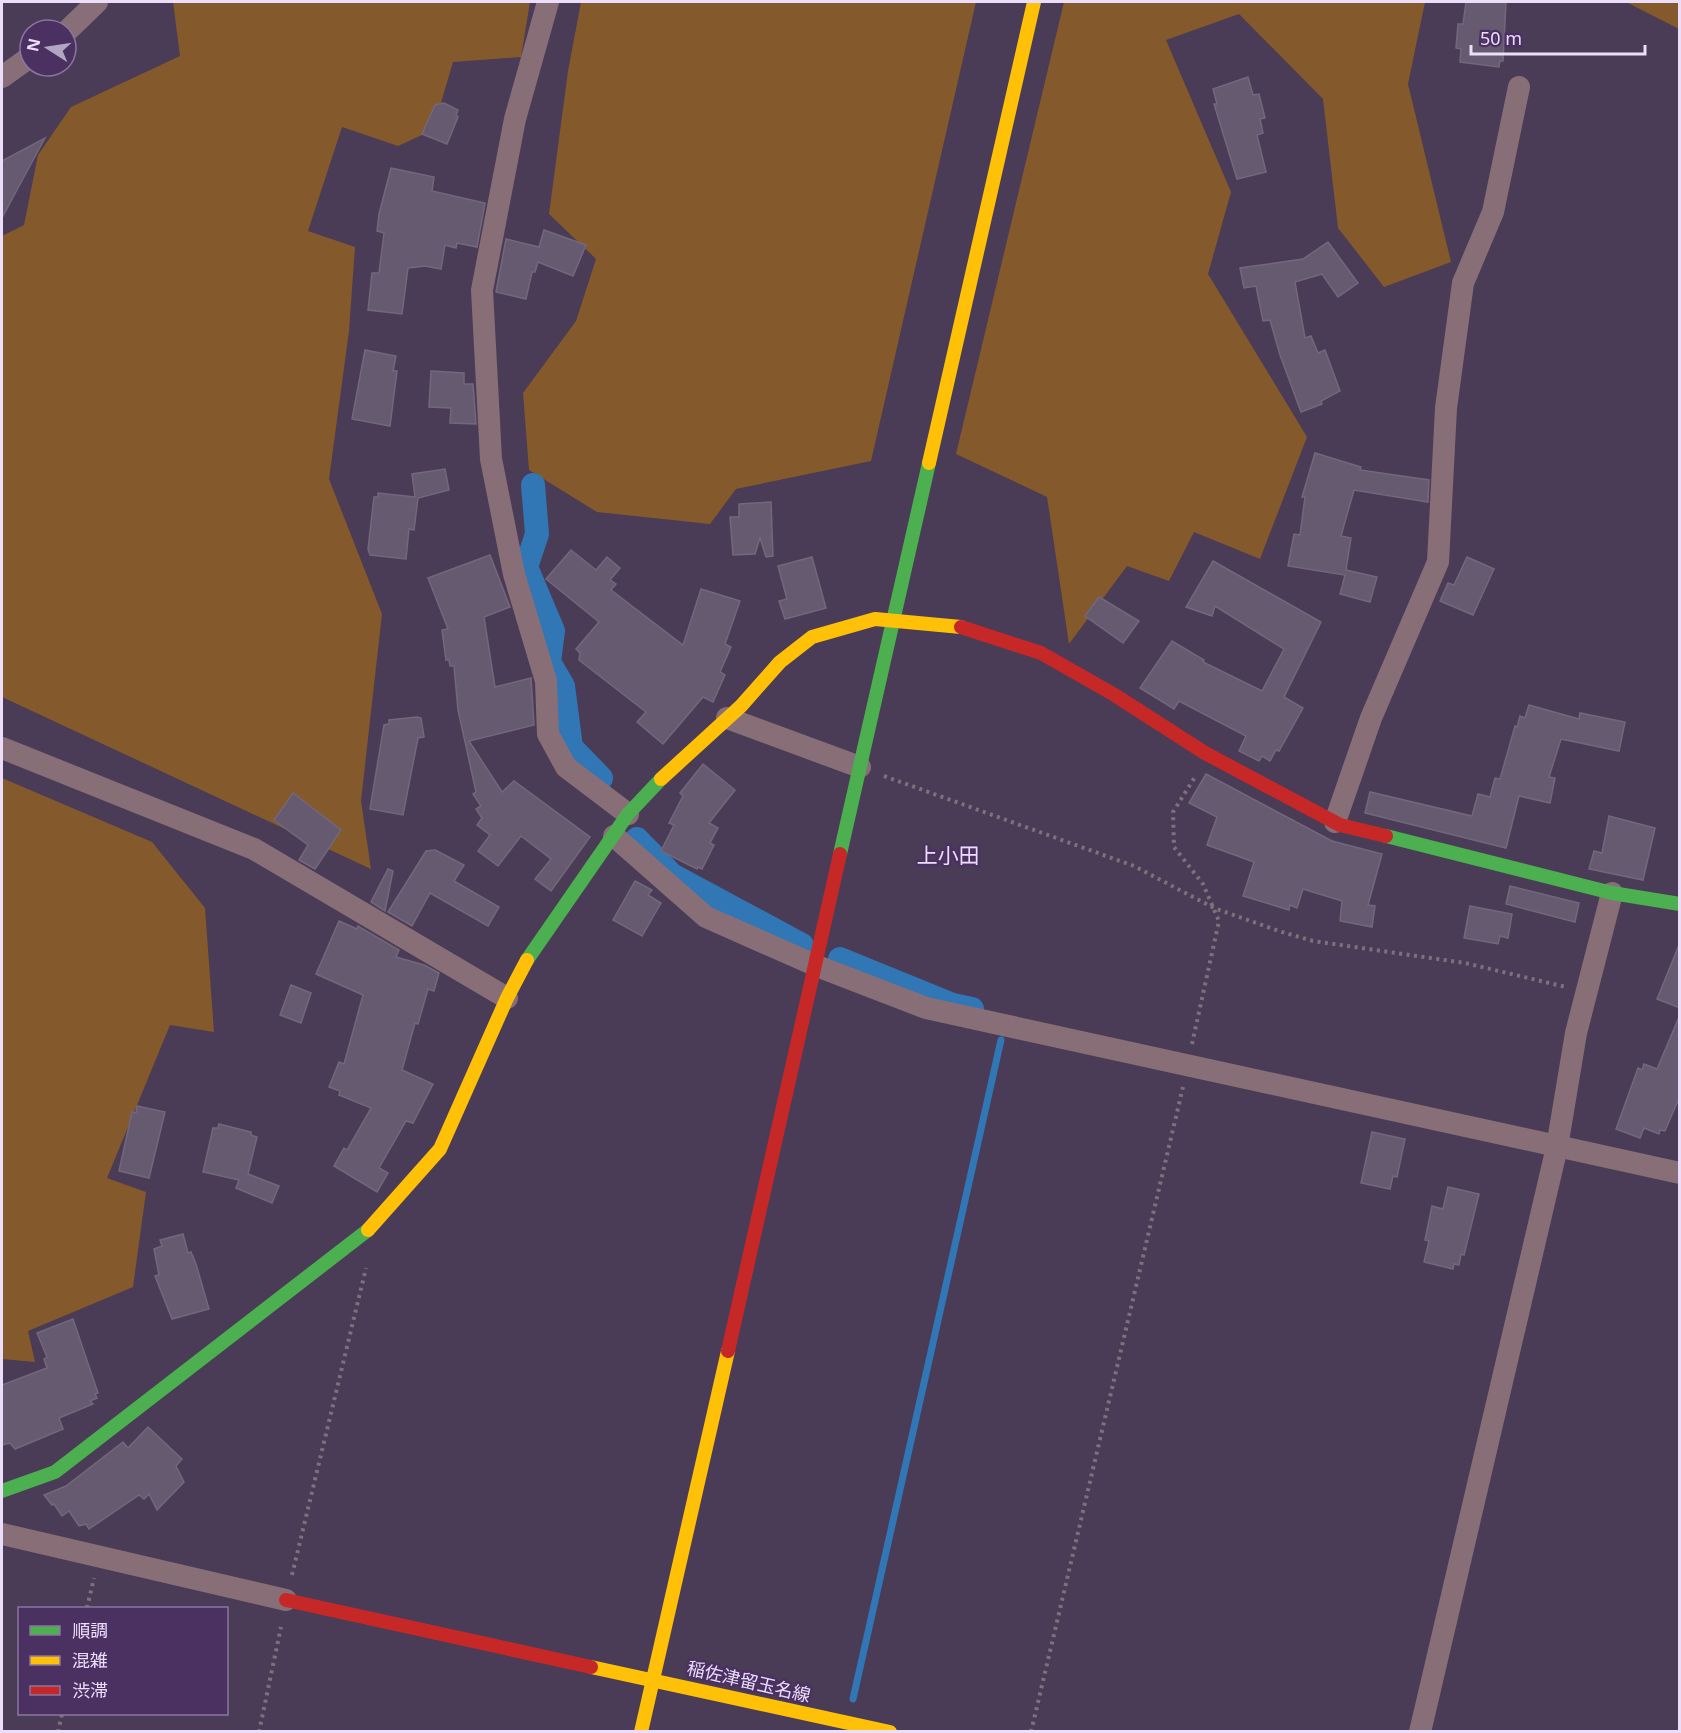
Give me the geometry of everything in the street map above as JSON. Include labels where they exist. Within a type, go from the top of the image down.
[{"type":"street","points":[[78,20],[97,2]]},
{"type":"street","points":[[548,2],[515,119],[482,290],[491,459],[514,574],[546,681],[548,734],[566,767],[628,814]]},
{"type":"street","points":[[641,1731],[817,966],[892,619],[1034,2]]},
{"type":"street","points":[[2,77],[18,66]]},
{"type":"street","points":[[1335,822],[1371,718],[1438,561],[1446,408],[1463,283],[1493,212],[1519,87]]},
{"type":"street","points":[[2,1491],[55,1472],[362,1236],[440,1149],[507,998],[535,946],[628,814],[680,759],[728,718],[780,662],[812,637],[875,619],[954,625],[1041,653],[1113,694],[1205,753],[1335,822],[1612,893],[1680,904]]},
{"type":"street","points":[[728,718],[860,767]]},
{"type":"street","points":[[2,748],[254,849],[507,998]]},
{"type":"street","points":[[614,836],[706,916],[817,966],[926,1008],[1187,1067],[1680,1173]]},
{"type":"street","points":[[1420,1731],[1557,1147],[1576,1033],[1612,893]]},
{"type":"street","points":[[2,1534],[286,1600]]},
{"type":"street","name":"稲佐津留玉名線","points":[[286,1600],[890,1731]]},
{"type":"path","points":[[1032,1731],[1219,921],[1203,884],[1174,847],[1173,812],[1197,774],[1205,753]]},
{"type":"path","points":[[860,767],[1134,866],[1214,908],[1313,941],[1465,963],[1587,991]]},
{"type":"path","points":[[259,1731],[286,1600],[368,1261],[362,1236]]},
{"type":"path","points":[[87,1607],[99,1556]]},
{"type":"path","points":[[58,1731],[62,1715]]},
{"type":"shaded area","points":[[173,2],[530,2],[521,57],[453,62],[433,130],[398,146],[342,127],[308,231],[355,247],[349,331],[329,479],[382,614],[361,801],[371,869],[2,697],[2,236],[24,225],[38,155],[71,107],[180,56]]},
{"type":"shaded area","points":[[581,2],[976,2],[871,461],[736,489],[710,524],[597,512],[529,470],[523,393],[576,321],[596,259],[549,214],[568,71]]},
{"type":"shaded area","points":[[1064,2],[1425,2],[1408,84],[1451,262],[1384,287],[1338,228],[1323,99],[1239,14],[1166,40],[1231,192],[1208,274],[1307,437],[1260,559],[1194,532],[1169,581],[1127,566],[1069,644],[1047,497],[956,454]]},
{"type":"shaded area","points":[[1626,2],[1679,2],[1679,29]]},
{"type":"shaded area","points":[[2,778],[152,842],[205,908],[214,1032],[170,1025],[107,1178],[146,1192],[133,1287],[28,1331],[35,1362],[2,1359]]},
{"type":"building","points":[[1466,2],[1506,2],[1503,61],[1500,61],[1499,67],[1460,62],[1461,49],[1456,48],[1458,24],[1463,24]]},
{"type":"building","points":[[1248,77],[1253,95],[1259,94],[1265,118],[1260,119],[1263,133],[1257,135],[1266,172],[1237,179],[1214,104],[1217,104],[1213,89]]},
{"type":"building","points":[[444,103],[458,110],[456,115],[458,117],[447,144],[422,134],[435,105]]},
{"type":"building","points":[[45,138],[18,188],[2,218],[2,161]]},
{"type":"building","points":[[391,168],[434,177],[432,191],[485,203],[477,247],[457,243],[456,248],[445,245],[441,269],[425,266],[408,268],[402,314],[368,310],[372,273],[379,273],[384,233],[377,231]]},
{"type":"building","points":[[544,230],[586,245],[573,276],[538,262],[535,272],[532,272],[526,299],[496,292],[506,239],[539,247]]},
{"type":"building","points":[[1328,242],[1358,283],[1338,297],[1322,274],[1295,282],[1305,338],[1311,336],[1318,353],[1325,350],[1340,391],[1321,401],[1322,404],[1301,412],[1270,320],[1263,321],[1256,286],[1244,288],[1240,268],[1303,259]]},
{"type":"building","points":[[365,350],[396,356],[393,371],[397,371],[390,426],[352,419]]},
{"type":"building","points":[[431,371],[464,373],[464,384],[473,384],[476,424],[450,423],[451,408],[429,407]]},
{"type":"building","points":[[1315,453],[1361,467],[1360,470],[1429,480],[1428,502],[1354,490],[1341,536],[1351,538],[1346,570],[1377,577],[1370,602],[1340,594],[1345,575],[1288,566],[1294,534],[1300,535],[1305,497],[1302,497]]},
{"type":"building","points":[[445,469],[449,490],[418,498],[414,530],[409,529],[406,559],[370,555],[368,549],[374,497],[378,497],[378,493],[415,497],[412,474]]},
{"type":"building","points":[[771,502],[773,556],[766,557],[760,538],[755,554],[733,555],[730,517],[739,517],[739,504]]},
{"type":"building","points":[[571,550],[596,570],[607,557],[620,568],[610,580],[616,584],[611,590],[683,645],[701,589],[740,601],[725,644],[731,647],[720,672],[725,675],[713,702],[703,697],[663,744],[637,722],[646,712],[579,660],[580,653],[576,649],[599,622],[546,579]]},
{"type":"building","points":[[490,555],[510,607],[484,617],[495,687],[531,678],[534,725],[469,741],[502,792],[514,781],[590,837],[551,891],[535,879],[551,859],[521,836],[498,866],[478,851],[490,835],[477,825],[482,818],[476,809],[481,806],[473,794],[476,792],[458,710],[454,666],[450,666],[449,660],[446,660],[442,630],[448,629],[428,578]]},
{"type":"building","points":[[812,557],[826,608],[785,619],[779,601],[787,599],[778,566]]},
{"type":"building","points":[[1467,557],[1494,569],[1473,615],[1440,601],[1448,583],[1454,585]]},
{"type":"building","points":[[1213,561],[1321,622],[1284,697],[1303,708],[1279,751],[1276,750],[1270,761],[1262,756],[1259,761],[1239,751],[1246,736],[1179,701],[1174,709],[1140,688],[1172,641],[1204,660],[1203,662],[1262,691],[1284,649],[1215,606],[1212,616],[1186,607]]},
{"type":"building","points":[[1099,597],[1139,621],[1123,643],[1085,616]]},
{"type":"building","points":[[1529,705],[1579,719],[1580,713],[1625,722],[1619,751],[1561,739],[1549,777],[1555,778],[1550,803],[1519,796],[1506,848],[1365,813],[1370,792],[1472,816],[1478,794],[1490,797],[1495,778],[1500,779],[1515,726],[1517,727],[1520,716],[1525,718]]},
{"type":"building","points":[[421,718],[424,737],[418,738],[403,815],[370,809],[384,725],[389,724],[389,720]]},
{"type":"building","points":[[703,764],[735,790],[709,823],[718,828],[710,843],[714,845],[702,869],[698,867],[697,869],[661,851],[674,825],[669,823],[683,796],[680,793]]},
{"type":"building","points":[[1206,774],[1332,841],[1382,854],[1368,905],[1375,906],[1372,927],[1340,921],[1342,901],[1303,889],[1297,908],[1290,905],[1289,910],[1243,896],[1254,862],[1207,845],[1217,817],[1189,803]]},
{"type":"building","points":[[293,793],[341,830],[315,869],[299,860],[308,845],[274,820]]},
{"type":"building","points":[[1609,816],[1655,828],[1643,880],[1589,869],[1594,851],[1602,853]]},
{"type":"building","points":[[435,850],[464,865],[454,881],[499,907],[488,926],[430,893],[412,926],[388,912],[426,851]]},
{"type":"building","points":[[388,869],[393,871],[385,911],[371,902]]},
{"type":"building","points":[[635,881],[652,890],[648,895],[661,903],[642,936],[613,920]]},
{"type":"building","points":[[1510,886],[1579,903],[1575,922],[1506,904]]},
{"type":"building","points":[[1470,906],[1512,914],[1508,938],[1500,936],[1498,944],[1464,938]]},
{"type":"building","points":[[339,921],[357,929],[358,926],[399,950],[396,957],[424,965],[439,973],[434,991],[428,989],[418,1024],[415,1023],[402,1070],[433,1084],[413,1123],[406,1121],[379,1168],[388,1173],[377,1192],[334,1166],[344,1148],[347,1150],[371,1108],[339,1095],[340,1091],[329,1087],[339,1062],[344,1064],[363,995],[316,974]]},
{"type":"building","points":[[1680,945],[1680,1008],[1657,999]]},
{"type":"building","points":[[291,985],[311,993],[301,1023],[280,1015]]},
{"type":"building","points":[[1679,1017],[1680,1096],[1665,1131],[1660,1130],[1659,1134],[1644,1128],[1640,1138],[1616,1129],[1638,1068],[1642,1070],[1644,1064],[1657,1069]]},
{"type":"building","points":[[137,1106],[165,1112],[149,1178],[119,1171],[132,1112],[136,1113]]},
{"type":"building","points":[[219,1124],[251,1132],[251,1135],[257,1137],[248,1174],[279,1186],[272,1203],[236,1188],[239,1180],[203,1172],[213,1128],[218,1128]]},
{"type":"building","points":[[1372,1132],[1405,1139],[1397,1177],[1393,1176],[1390,1189],[1361,1183]]},
{"type":"building","points":[[1448,1187],[1479,1194],[1464,1255],[1461,1254],[1459,1265],[1454,1264],[1453,1269],[1424,1262],[1429,1241],[1425,1240],[1432,1206],[1443,1209]]},
{"type":"building","points":[[183,1234],[188,1253],[191,1252],[196,1264],[209,1309],[172,1319],[155,1276],[159,1275],[154,1249],[162,1246],[160,1240]]},
{"type":"building","points":[[73,1319],[98,1393],[95,1394],[97,1398],[90,1401],[93,1404],[59,1418],[63,1429],[15,1449],[10,1443],[2,1445],[2,1385],[47,1368],[44,1359],[47,1357],[37,1333]]},
{"type":"building","points":[[148,1427],[182,1459],[176,1466],[184,1482],[157,1510],[149,1494],[144,1499],[139,1495],[89,1529],[86,1524],[79,1526],[69,1511],[62,1516],[44,1495],[66,1486],[123,1442],[128,1448]]},
{"type":"waterway","points":[[533,485],[537,534],[526,567],[553,631],[549,662],[563,686],[571,747],[601,778]]},
{"type":"waterway","points":[[637,839],[672,875],[802,945]]},
{"type":"waterway","points":[[840,959],[953,1005],[972,1009]]},
{"type":"waterway","points":[[853,1699],[1001,1040]]},
{"type":"traffic: fast","points":[[840,854],[929,463]]},
{"type":"traffic: fast","points":[[527,960],[628,814],[661,779]]},
{"type":"traffic: fast","points":[[1386,836],[1612,893],[1680,904]]},
{"type":"traffic: fast","points":[[2,1491],[55,1472],[368,1230]]},
{"type":"traffic: slow","points":[[929,463],[1034,2]]},
{"type":"traffic: slow","points":[[661,779],[741,706],[780,662],[812,637],[875,619],[961,627]]},
{"type":"traffic: slow","points":[[368,1230],[440,1149],[507,998],[527,960]]},
{"type":"traffic: slow","points":[[641,1732],[728,1351]]},
{"type":"traffic: slow","points":[[591,1667],[890,1732]]},
{"type":"traffic: jam","points":[[961,627],[1041,653],[1113,694],[1205,753],[1340,825],[1386,836]]},
{"type":"traffic: jam","points":[[728,1351],[840,854]]},
{"type":"traffic: jam","points":[[286,1600],[591,1667]]},
{"type":"district","name":"上小田","points":[[948,855]]}]
